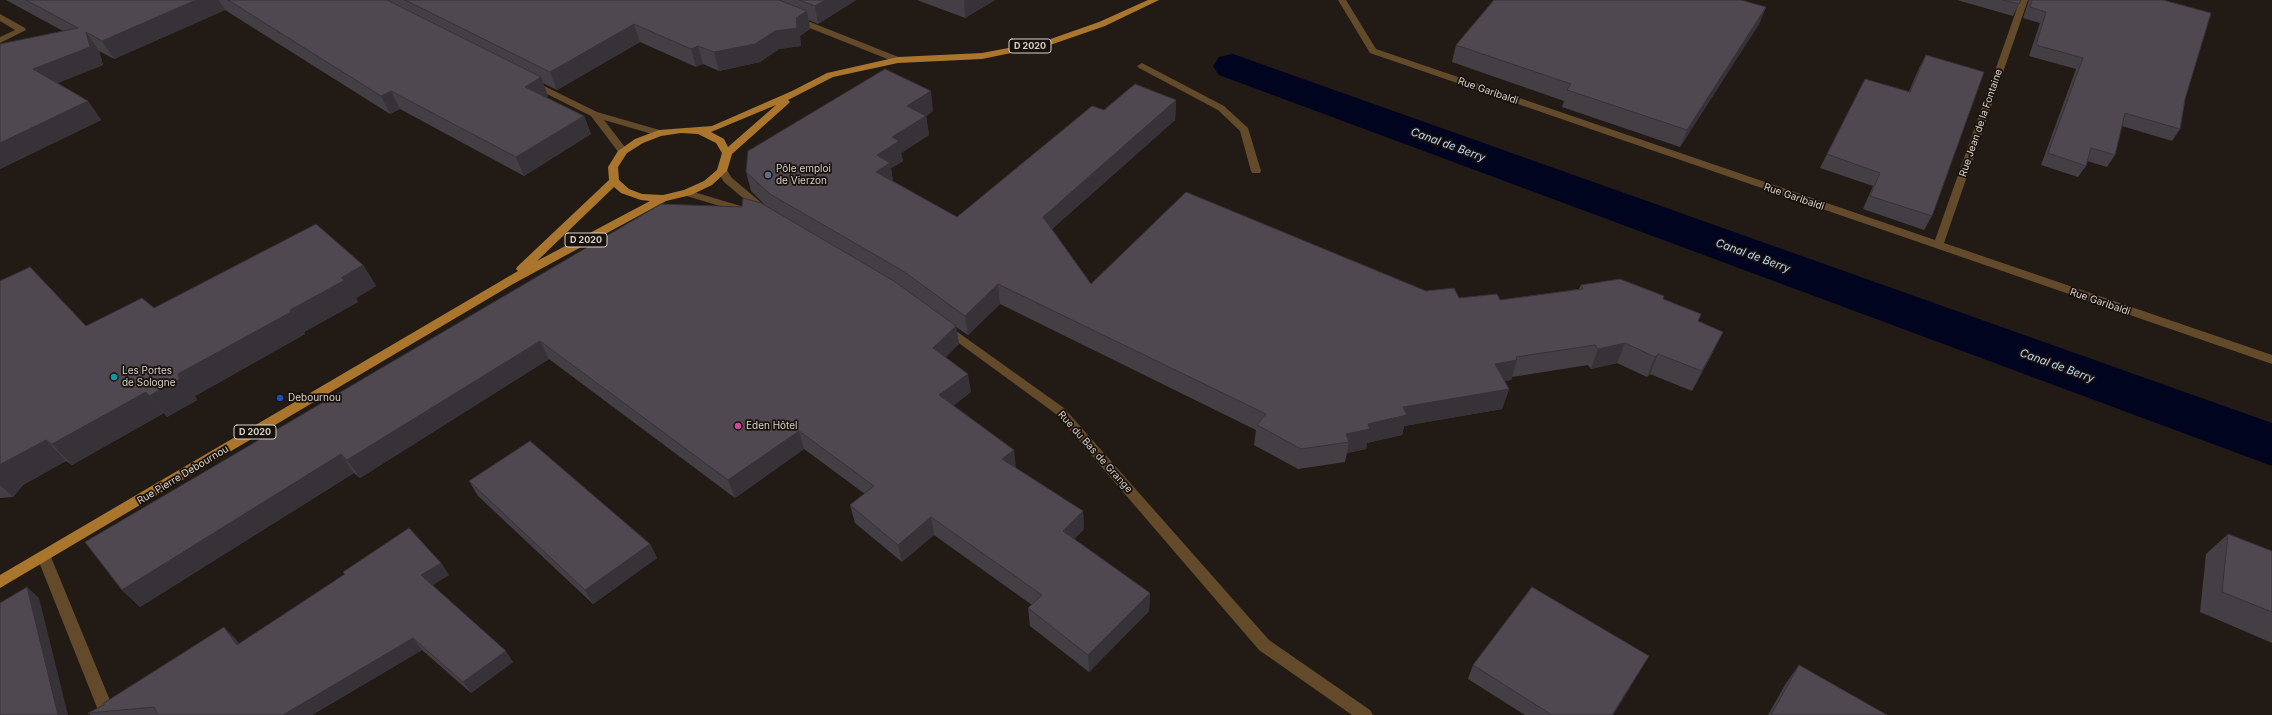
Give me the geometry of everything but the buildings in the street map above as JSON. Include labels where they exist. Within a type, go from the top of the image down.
[{"type":"main road","name":"D 2020","points":[[700,132],[714,129],[795,93],[830,75],[898,60],[982,56],[1047,43],[1102,24],[1155,0]]},
{"type":"main road","name":"D 2020","points":[[727,153],[795,93]]},
{"type":"main road","points":[[681,130],[700,132],[720,141],[727,153],[722,171],[708,183],[687,193],[663,198],[641,197],[624,191],[614,181],[613,167],[623,151],[639,140],[659,133],[681,130]]},
{"type":"main road","name":"Rue Pierre Debournou","points":[[509,281],[614,181]]},
{"type":"main road","name":"Rue Pierre Debournou","points":[[0,582],[509,281],[663,198]]},
{"type":"street","name":"Rue Garibaldi","points":[[1342,0],[1373,51],[2272,360]]},
{"type":"street","name":"Rue Jean de la Fontaine","points":[[1938,246],[2024,0]]},
{"type":"street","points":[[783,14],[898,60]]},
{"type":"street","points":[[0,17],[22,30],[0,40]]},
{"type":"street","points":[[1142,66],[1221,108],[1245,130],[1256,171]]},
{"type":"street","points":[[524,78],[594,114],[659,133]]},
{"type":"street","points":[[594,114],[623,151]]},
{"type":"street","points":[[687,193],[774,220],[756,202],[728,180],[722,171]]},
{"type":"street","name":"Rue du Bas de Grange","points":[[933,318],[1060,411],[1264,645],[1365,715]]},
{"type":"street","points":[[44,557],[108,715]]},
{"type":"waterway","name":"Canal de Berry","points":[[1233,66],[2272,445]]},
{"type":"place","name":"Pôle emploi de Vierzon","points":[[768,175]]},
{"type":"place","name":"Les Portes de Sologne","points":[[114,377]]},
{"type":"place","name":"Debournou","points":[[280,398]]},
{"type":"place","name":"Eden Hôtel","points":[[738,426]]}]
